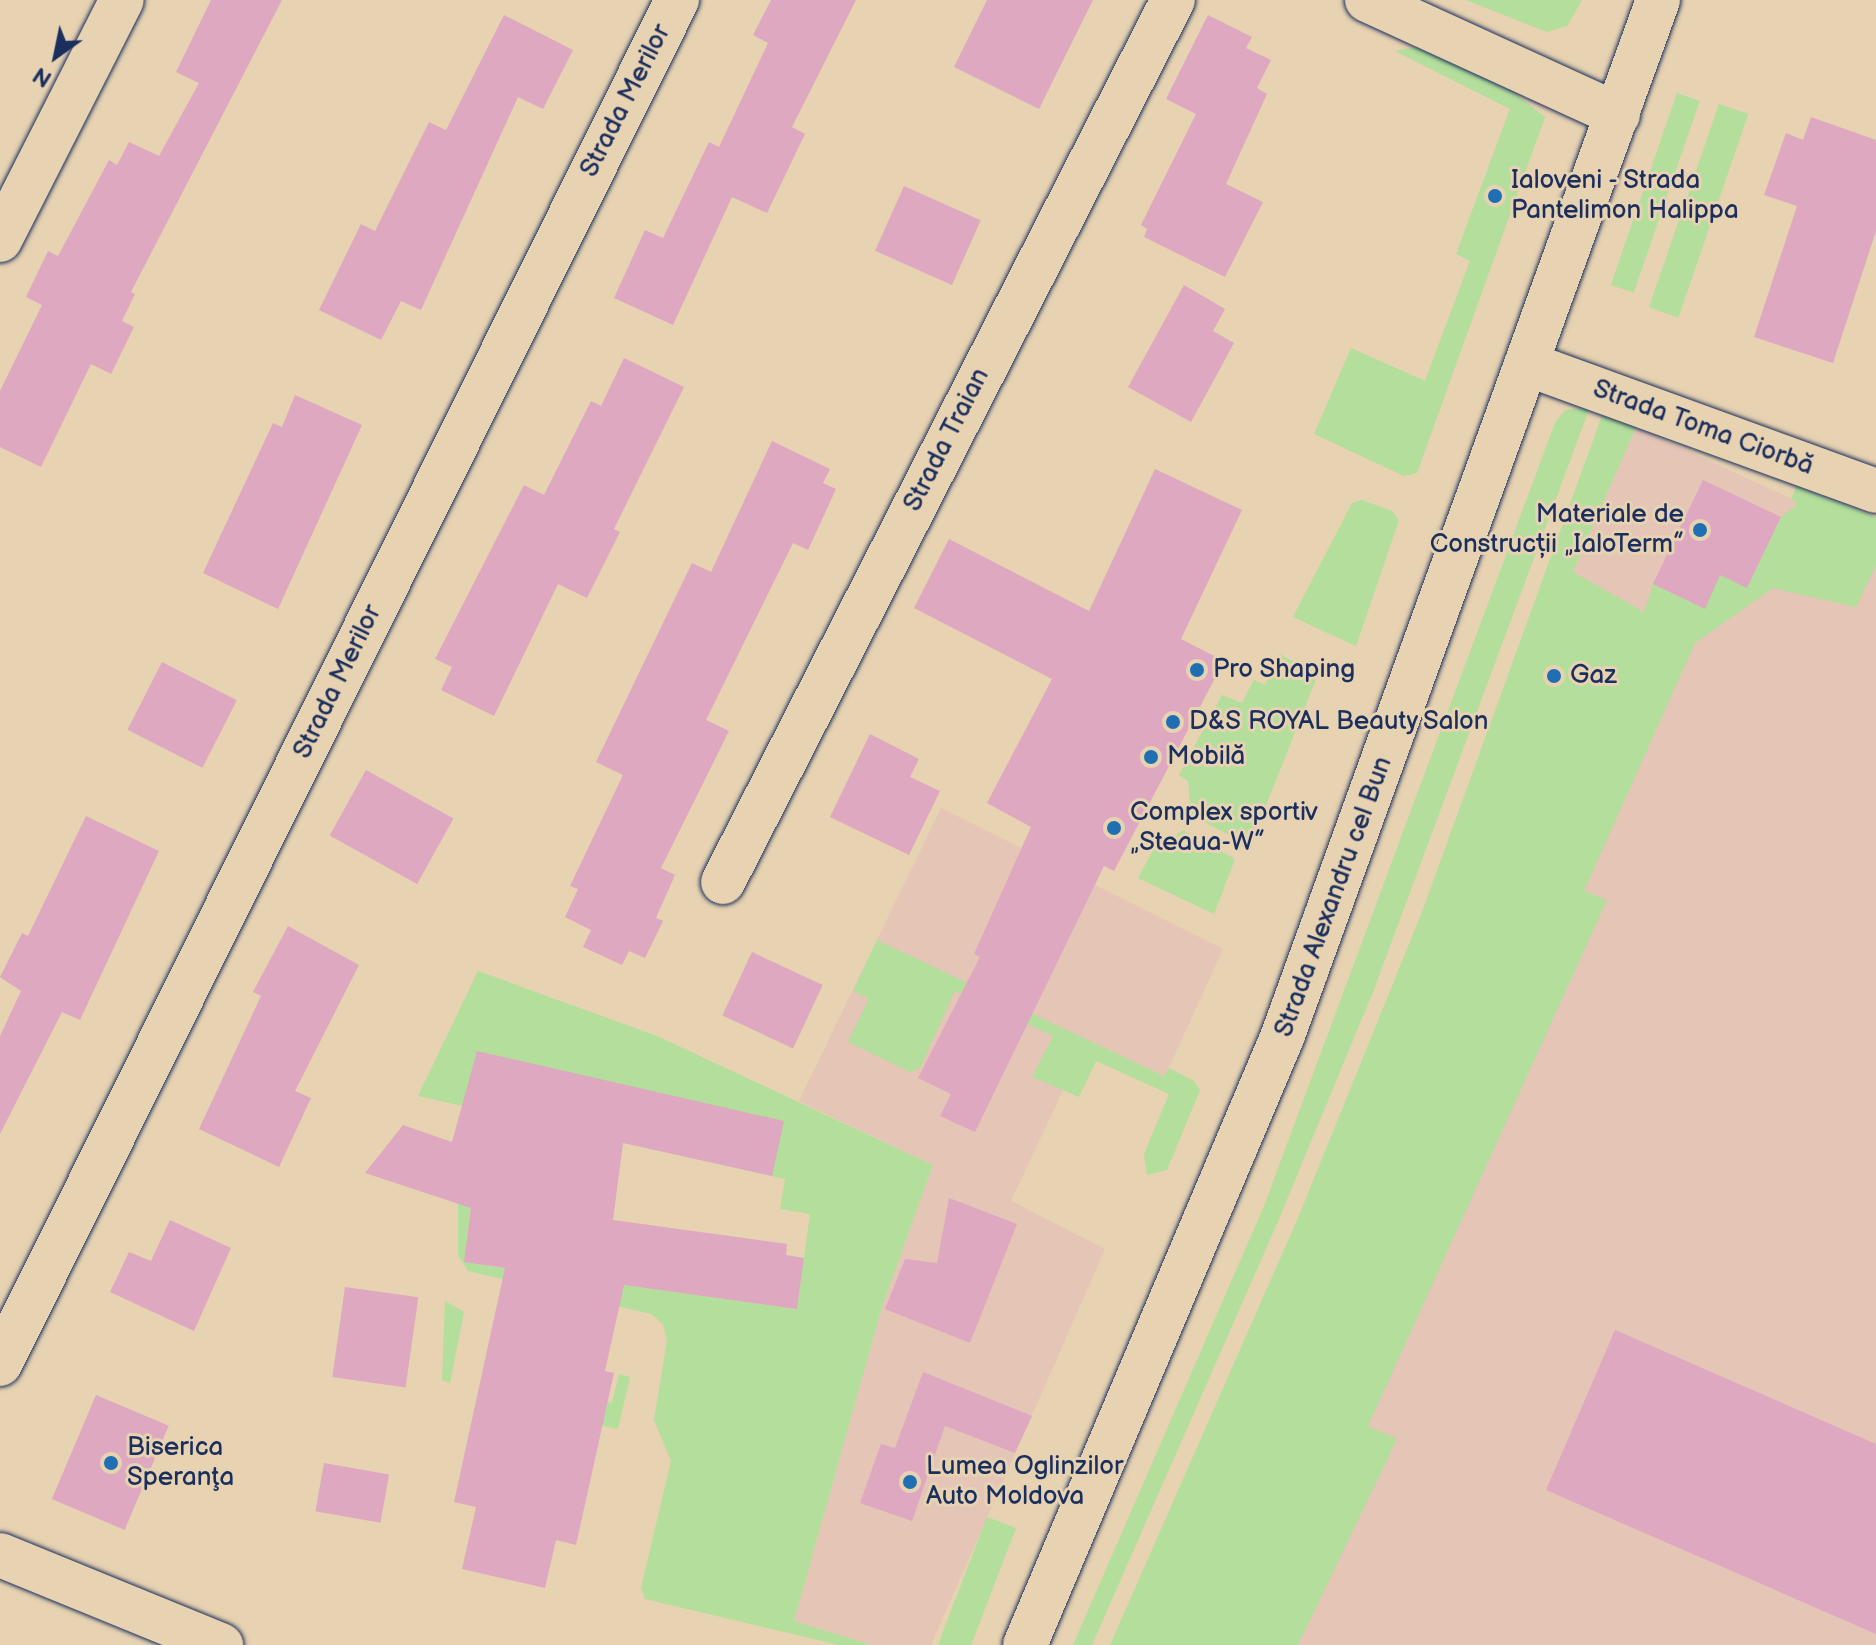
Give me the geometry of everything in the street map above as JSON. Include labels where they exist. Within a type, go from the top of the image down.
[{"type":"street","points":[[0,240],[122,0]]},
{"type":"street","name":"Strada Merilor","points":[[0,1364],[677,0]]},
{"type":"street","name":"Strada Traian","points":[[723,882],[1173,0]]},
{"type":"street","points":[[1367,0],[1618,115]]},
{"type":"street","name":"Strada Alexandru cel Bun","points":[[1025,1645],[1278,1048],[1530,365],[1658,0]]},
{"type":"street","name":"Strada Toma Ciorbă","points":[[1530,365],[1876,491]]},
{"type":"street","points":[[0,1555],[221,1645]]},
{"type":"shaded area","points":[[1636,427],[1876,538],[1876,1645],[1170,1645],[1644,612],[1573,573]]},
{"type":"shaded area","points":[[941,808],[1223,949],[1165,1076],[1086,1041],[1011,1201],[1105,1249],[931,1645],[872,1645],[794,1621],[882,1307],[933,1165],[799,1101]]},
{"type":"green space","points":[[1466,0],[1582,0],[1567,26],[1547,32]]},
{"type":"green space","points":[[1419,46],[1499,81],[1545,117],[1417,473],[1404,476],[1314,434],[1351,348],[1425,381],[1470,261],[1456,254],[1510,109],[1395,51]]},
{"type":"green space","points":[[1677,93],[1700,101],[1634,293],[1611,285]]},
{"type":"green space","points":[[1719,104],[1748,114],[1678,317],[1649,307]]},
{"type":"green space","points":[[1590,407],[1373,992],[1276,1226],[1092,1645],[1073,1645],[1264,1206],[1555,423],[1565,410]]},
{"type":"green space","points":[[1603,413],[1636,427],[1573,572],[1644,612],[1653,584],[1704,608],[1720,575],[1747,587],[1781,517],[1798,504],[1791,500],[1796,486],[1876,517],[1876,565],[1856,607],[1773,588],[1695,643],[1584,891],[1607,900],[1368,1426],[1397,1439],[1298,1645],[1110,1645],[1298,1218],[1422,912]]},
{"type":"green space","points":[[1362,500],[1392,511],[1399,520],[1356,646],[1293,617],[1352,503]]},
{"type":"green space","points":[[1279,654],[1318,674],[1250,846],[1191,815],[1188,781],[1179,775],[1222,695],[1242,703],[1254,680],[1265,685]]},
{"type":"green space","points":[[1183,830],[1235,859],[1214,914],[1138,878],[1153,850]]},
{"type":"green space","points":[[877,940],[1164,1076],[1169,1068],[1194,1081],[1200,1090],[1167,1170],[1147,1175],[1144,1154],[1169,1094],[1096,1061],[1079,1097],[1032,1077],[1053,1036],[955,991],[920,1068],[910,1072],[848,1042],[869,999],[853,991]]},
{"type":"green space","points":[[478,971],[657,1036],[933,1165],[882,1307],[794,1621],[872,1645],[839,1645],[645,1599],[641,1588],[671,1461],[654,1420],[667,1341],[663,1324],[651,1314],[468,1271],[458,1255],[458,1188],[478,1155],[467,1238],[482,1265],[797,1309],[810,1214],[780,1209],[785,1179],[418,1096]]},
{"type":"green space","points":[[445,1301],[464,1312],[450,1383],[442,1380]]},
{"type":"green space","points":[[619,1374],[630,1377],[618,1429],[583,1422],[589,1398],[612,1403]]},
{"type":"green space","points":[[987,1517],[1016,1528],[971,1645],[938,1645]]},
{"type":"building","points":[[211,0],[282,0],[131,292],[135,294],[122,321],[134,327],[111,374],[91,364],[41,467],[0,447],[0,391],[42,305],[26,297],[48,251],[58,256],[109,160],[117,165],[129,142],[159,156],[199,83],[176,72]]},
{"type":"building","points":[[771,0],[856,0],[792,127],[805,134],[767,213],[732,197],[673,325],[614,298],[645,230],[663,238],[709,142],[719,147],[768,43],[753,35]]},
{"type":"building","points":[[987,0],[1093,0],[1039,109],[954,67]]},
{"type":"building","points":[[504,15],[573,50],[543,109],[518,97],[421,310],[401,301],[381,340],[319,310],[361,224],[375,231],[429,122],[446,130]]},
{"type":"building","points":[[1208,15],[1252,37],[1246,48],[1271,60],[1257,88],[1267,94],[1226,184],[1263,202],[1225,277],[1144,237],[1147,229],[1141,225],[1196,114],[1166,99]]},
{"type":"building","points":[[1811,117],[1876,140],[1876,231],[1833,363],[1754,337],[1797,206],[1764,195],[1786,133],[1803,140]]},
{"type":"building","points":[[904,186],[981,220],[952,285],[875,251]]},
{"type":"building","points":[[1184,285],[1225,309],[1213,331],[1234,343],[1191,422],[1128,387]]},
{"type":"building","points":[[624,358],[684,387],[614,529],[620,532],[587,598],[558,584],[494,716],[441,690],[452,667],[435,659],[524,485],[544,495],[591,401],[601,406]]},
{"type":"building","points":[[295,395],[362,425],[278,609],[203,573],[273,423],[282,427]]},
{"type":"building","points":[[772,441],[830,469],[823,483],[836,489],[808,550],[793,543],[706,720],[729,731],[661,868],[675,875],[656,918],[663,921],[645,958],[629,951],[622,965],[583,947],[591,930],[565,917],[578,889],[570,886],[623,775],[596,762],[692,563],[711,572]]},
{"type":"building","points":[[1155,469],[1242,510],[1181,639],[1224,661],[1114,871],[1104,866],[975,1132],[940,1116],[951,1094],[918,1078],[980,957],[974,954],[1031,827],[987,803],[1052,679],[914,608],[949,539],[1089,611]]},
{"type":"building","points":[[1703,480],[1781,517],[1747,588],[1720,575],[1705,609],[1653,584]]},
{"type":"building","points":[[162,662],[237,700],[202,768],[127,730]]},
{"type":"building","points":[[870,734],[919,759],[910,777],[940,791],[909,855],[830,817]]},
{"type":"building","points":[[366,770],[453,818],[417,884],[330,836]]},
{"type":"building","points":[[86,816],[159,851],[80,1020],[62,1012],[0,1134],[0,1036],[21,991],[0,977],[22,933],[28,936]]},
{"type":"building","points":[[288,926],[359,965],[295,1091],[311,1098],[279,1167],[199,1129],[261,996],[253,992]]},
{"type":"building","points":[[752,952],[823,985],[793,1048],[722,1015]]},
{"type":"building","points":[[477,1051],[784,1121],[772,1176],[623,1143],[613,1220],[787,1244],[786,1255],[804,1258],[797,1309],[624,1285],[605,1371],[614,1373],[576,1545],[556,1540],[545,1588],[462,1569],[476,1507],[454,1502],[505,1268],[464,1262],[471,1208],[365,1173],[403,1125],[452,1142]]},
{"type":"building","points":[[949,1198],[1017,1224],[970,1343],[885,1309],[905,1259],[937,1263]]},
{"type":"building","points":[[170,1220],[231,1248],[194,1331],[110,1292],[129,1252],[151,1261]]},
{"type":"building","points":[[345,1287],[418,1297],[406,1387],[332,1377]]},
{"type":"building","points":[[1615,1330],[1876,1444],[1876,1634],[1546,1490]]},
{"type":"building","points":[[923,1372],[1032,1416],[1015,1453],[945,1426],[912,1521],[860,1503],[881,1444],[895,1448]]},
{"type":"building","name":"Biserica Speranţa","points":[[96,1395],[169,1426],[125,1530],[52,1499]]},
{"type":"building","points":[[324,1463],[389,1474],[380,1523],[315,1511]]},
{"type":"place","name":"Ialoveni - Strada Pantelimon Halippa","points":[[1495,196]]},
{"type":"place","name":"Materiale de Construcții „IaloTerm”","points":[[1700,530]]},
{"type":"place","name":"Pro Shaping","points":[[1197,670]]},
{"type":"place","name":"Gaz","points":[[1554,676]]},
{"type":"place","name":"D&S ROYAL Beauty Salon","points":[[1173,722]]},
{"type":"place","name":"Mobilă","points":[[1151,757]]},
{"type":"place","name":"Complex sportiv „Steaua-W”","points":[[1114,828]]},
{"type":"place","name":"Biserica Speranţa","points":[[111,1463]]},
{"type":"place","name":"Lumea Oglinzilor Auto Moldova","points":[[910,1482]]}]
